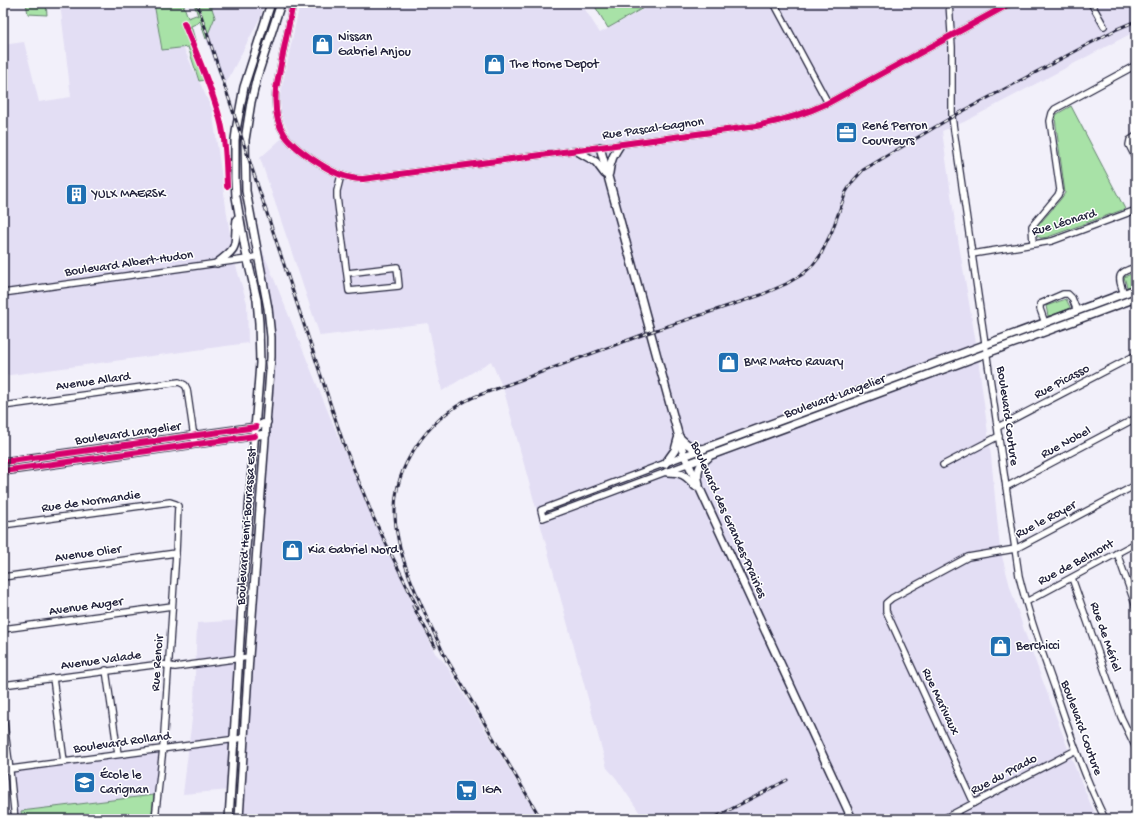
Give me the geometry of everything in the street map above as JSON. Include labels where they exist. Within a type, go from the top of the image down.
[{"type":"main road","name":"Boulevard Henri-Bourassa Est","points":[[229,819],[238,659],[260,384],[260,339],[254,287],[238,213],[235,178],[237,124],[246,81],[271,3]]},
{"type":"main road","name":"Boulevard Henri-Bourassa Est","points":[[239,819],[249,657],[271,367],[271,337],[265,289],[246,191],[245,140],[251,102],[257,77],[281,3]]},
{"type":"main road","points":[[608,180],[612,156],[620,145]]},
{"type":"main road","name":"Boulevard des Grandes-Prairies","points":[[600,148],[687,464],[852,819]]},
{"type":"main road","points":[[577,151],[596,162],[608,180]]},
{"type":"main road","points":[[217,263],[229,255],[234,248],[238,213]]},
{"type":"main road","name":"Boulevard Langelier","points":[[684,456],[1136,289]]},
{"type":"main road","name":"Boulevard Langelier","points":[[687,464],[1136,298]]},
{"type":"main road","name":"Boulevard Langelier","points":[[3,462],[256,427],[267,422]]},
{"type":"main road","name":"Boulevard Langelier","points":[[3,471],[266,434]]},
{"type":"main road","points":[[665,464],[675,450],[679,437],[686,444],[696,449],[704,449]]},
{"type":"main road","points":[[701,494],[698,479],[698,468],[705,460],[716,453]]},
{"type":"main road","points":[[667,472],[682,474],[701,494]]},
{"type":"street","name":"Rue Pascal-Gagnon","points":[[293,3],[274,103],[278,121],[285,136],[304,154],[334,173],[352,179],[368,179],[756,126],[798,115],[828,103],[1011,3]]},
{"type":"street","points":[[774,3],[828,103]]},
{"type":"street","name":"Boulevard Couture","points":[[949,3],[952,117],[1019,576],[1026,602],[1076,750],[1094,798],[1105,819]]},
{"type":"street","points":[[1091,3],[1104,26]]},
{"type":"street","points":[[1033,244],[1032,226],[1060,190],[1050,121],[1052,113],[1059,107],[1136,65]]},
{"type":"street","points":[[1136,136],[1130,140],[1129,145],[1136,159]]},
{"type":"street","points":[[341,175],[337,197],[348,273],[349,291],[400,286],[397,267],[348,273]]},
{"type":"street","name":"Rue Léonard","points":[[972,254],[1061,238],[1136,210]]},
{"type":"street","name":"Boulevard Albert-Hudon","points":[[3,293],[247,259],[258,256]]},
{"type":"street","points":[[1124,294],[1119,280],[1120,275],[1124,271],[1136,267]]},
{"type":"street","points":[[1045,323],[1040,309],[1040,304],[1063,294],[1070,296],[1077,311]]},
{"type":"street","name":"Rue Picasso","points":[[998,427],[1136,355]]},
{"type":"street","name":"Avenue Allard","points":[[3,406],[174,382],[182,383],[186,385],[194,436]]},
{"type":"street","name":"Rue Nobel","points":[[1006,487],[1136,418]]},
{"type":"street","points":[[194,436],[196,444]]},
{"type":"street","points":[[943,465],[999,436]]},
{"type":"street","name":"Boulevard Langelier","points":[[684,456],[540,510],[543,518],[687,464]]},
{"type":"street","name":"Rue le Royer","points":[[886,611],[886,603],[892,598],[968,557],[1015,549],[1136,485]]},
{"type":"street","name":"Rue de Normandie","points":[[3,525],[170,502],[176,504],[178,509]]},
{"type":"street","name":"Rue Renoir","points":[[155,819],[163,748],[178,509]]},
{"type":"street","name":"Rue de Belmont","points":[[1026,602],[1136,543]]},
{"type":"street","name":"Avenue Olier","points":[[3,577],[176,553]]},
{"type":"street","points":[[1117,554],[1136,607]]},
{"type":"street","name":"Rue de Mériel","points":[[1072,578],[1121,717],[1136,748]]},
{"type":"street","name":"Avenue Auger","points":[[3,629],[172,606]]},
{"type":"street","name":"Rue Marivaux","points":[[886,611],[974,803]]},
{"type":"street","name":"Avenue Valade","points":[[3,685],[106,670],[161,664],[175,667],[249,657]]},
{"type":"street","points":[[106,670],[118,754]]},
{"type":"street","points":[[53,678],[64,762]]},
{"type":"street","points":[[3,715],[10,769],[13,819]]},
{"type":"street","name":"Boulevard Rolland","points":[[3,770],[244,738]]},
{"type":"street","name":"Rue du Prado","points":[[943,819],[1076,750]]},
{"type":"shaded area","points":[[60,3],[154,3],[161,50],[183,47],[212,109],[233,256],[247,303],[248,343],[3,376],[3,45],[24,42],[39,102],[71,97]]},
{"type":"shaded area","points":[[210,3],[263,3],[261,16],[224,87],[206,39],[215,17]]},
{"type":"shaded area","points":[[300,3],[581,3],[600,33],[655,3],[1136,3],[1136,31],[964,122],[942,131],[955,222],[976,343],[991,456],[1000,549],[1025,633],[1074,765],[1098,819],[643,819],[616,778],[607,768],[504,391],[491,361],[442,391],[428,323],[320,336],[260,158],[289,132],[281,113],[280,96]]},
{"type":"shaded area","points":[[252,225],[342,446],[435,653],[445,663],[539,819],[239,819],[270,327]]},
{"type":"shaded area","points":[[241,620],[230,790],[183,794],[194,702],[197,623]]},
{"type":"shaded area","name":"École le Carignan","points":[[163,748],[154,795],[21,811],[15,819],[8,819],[14,818],[10,769]]},
{"type":"green space","points":[[26,3],[46,3],[47,15],[28,14]]},
{"type":"green space","points":[[154,3],[183,3],[188,18],[196,15],[198,16],[194,3],[210,3],[215,17],[206,39],[200,21],[191,26],[207,80],[199,81],[188,47],[162,50]]},
{"type":"green space","points":[[593,3],[652,3],[608,28]]},
{"type":"green space","points":[[1071,106],[1125,209],[1048,237],[1041,238],[1037,236],[1037,227],[1065,193],[1055,118],[1057,114]]},
{"type":"green space","points":[[1136,272],[1136,285],[1127,287],[1124,277]]},
{"type":"green space","points":[[1066,299],[1070,307],[1069,309],[1048,316],[1046,306]]},
{"type":"green space","points":[[154,795],[151,819],[22,819],[21,811]]},
{"type":"railway","points":[[197,3],[344,445],[374,519],[418,609]]},
{"type":"railway","points":[[447,661],[422,607],[406,567],[396,528],[395,510],[398,485],[407,462],[427,432],[441,418],[456,406],[474,397],[650,332],[761,295],[786,284],[803,274],[820,256],[832,231],[846,192],[863,170],[952,117],[1117,29],[1136,21]]},
{"type":"railway","points":[[413,606],[435,646]]},
{"type":"railway","points":[[445,656],[541,819]]},
{"type":"railway","points":[[712,819],[787,780]]},
{"type":"cycle path","points":[[293,3],[276,89],[275,103],[280,125],[284,134],[299,150],[330,170],[357,179],[756,126],[784,119],[811,111],[828,103],[1011,3]]},
{"type":"cycle path","points":[[184,23],[208,83],[220,119],[225,144],[227,186]]},
{"type":"cycle path","points":[[3,462],[256,427]]},
{"type":"cycle path","points":[[3,471],[255,436]]},
{"type":"place","name":"Nissan Gabriel Anjou","points":[[323,44]]},
{"type":"place","name":"The Home Depot","points":[[494,64]]},
{"type":"place","name":"René Perron Couvreurs","points":[[846,133]]},
{"type":"place","name":"YULX MAERSK","points":[[77,194]]},
{"type":"place","name":"BMR Matco Ravary","points":[[728,362]]},
{"type":"place","name":"Kia Gabriel Nord","points":[[293,550]]},
{"type":"place","name":"Berchicci","points":[[1000,646]]},
{"type":"place","name":"École le Carignan","points":[[84,782]]},
{"type":"place","name":"IGA","points":[[466,790]]}]
